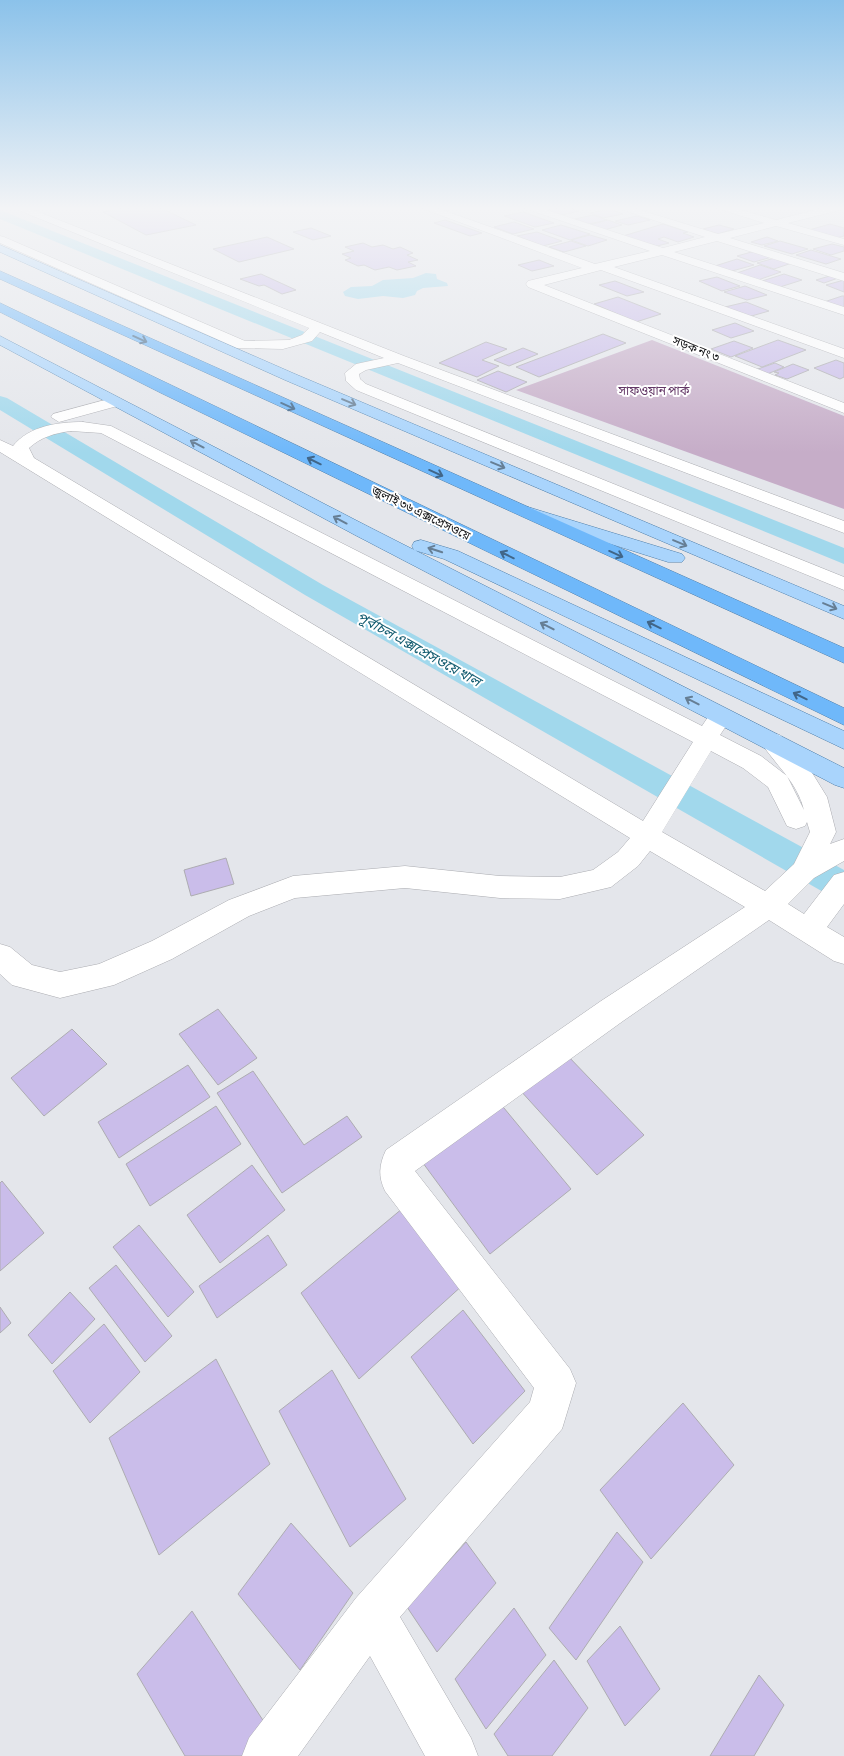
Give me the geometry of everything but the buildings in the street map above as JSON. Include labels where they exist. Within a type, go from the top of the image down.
[{"type":"highway","points":[[31,289],[510,507],[844,656]]},
{"type":"highway","name":"জুলাই ৩৬ এক্সপ্রেসওয়ে","points":[[0,307],[166,390],[844,717]]},
{"type":"main road","points":[[92,289],[290,377],[844,613]]},
{"type":"main road","points":[[0,340],[362,531],[844,778]]},
{"type":"main road","points":[[510,507],[683,560],[844,628]]},
{"type":"main road","points":[[362,531],[410,542],[451,555],[844,741]]},
{"type":"street","points":[[114,289],[242,345],[263,347],[295,342],[309,337],[318,327]]},
{"type":"street","points":[[222,289],[399,359],[844,527]]},
{"type":"street","name":"সড়ক নং ৩","points":[[543,289],[844,408]]},
{"type":"street","points":[[548,291],[556,289]]},
{"type":"street","points":[[662,289],[844,354]]},
{"type":"street","points":[[777,289],[844,311]]},
{"type":"street","points":[[399,359],[361,367],[352,374],[353,382],[361,387],[844,584]]},
{"type":"street","points":[[116,402],[53,430],[12,435],[27,461],[730,886],[768,906],[844,952]]},
{"type":"street","points":[[79,420],[121,437],[752,762],[778,782],[796,820]]},
{"type":"street","points":[[0,956],[23,976],[60,985],[103,976],[162,950],[240,908],[292,887],[405,877],[500,887],[560,888],[601,879],[628,859],[648,834],[721,716]]},
{"type":"street","points":[[772,742],[797,769],[814,797],[823,832],[804,871]]},
{"type":"street","points":[[267,1756],[372,1614],[547,1414],[556,1383],[397,1179],[398,1162],[612,1011],[768,906],[804,871],[844,849]]},
{"type":"street","points":[[808,930],[844,883]]},
{"type":"street","points":[[372,1614],[453,1756]]},
{"type":"green space","name":"সাফওয়ান পার্ক","points":[[652,340],[844,416],[844,509],[516,390]]},
{"type":"water","points":[[348,289],[421,289],[415,295],[403,298],[383,296],[358,299],[345,296],[343,292]]},
{"type":"waterway","name":"পূর্বাচল এক্সপ্রেসওয়ে খাল","points":[[184,289],[844,557]]},
{"type":"waterway","name":"পূর্বাচল এক্সপ্রেসওয়ে খাল","points":[[0,402],[314,590],[844,887]]}]
